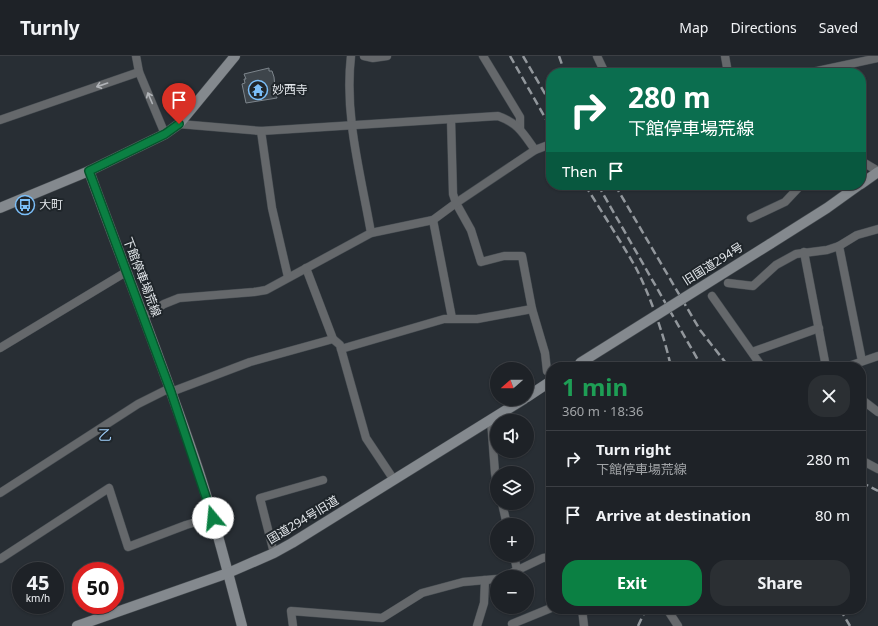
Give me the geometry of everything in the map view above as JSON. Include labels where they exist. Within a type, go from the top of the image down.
[{"type":"street","points":[[136,56],[139,72],[165,134]]},
{"type":"street","points":[[0,208],[89,171],[165,134],[179,124],[235,56]]},
{"type":"street","points":[[351,56],[349,92],[351,126],[372,233]]},
{"type":"street","points":[[364,56],[373,58],[387,56]]},
{"type":"street","points":[[483,56],[520,117],[520,129]]},
{"type":"street","points":[[597,56],[603,68]]},
{"type":"street","points":[[725,56],[727,68]]},
{"type":"street","points":[[842,56],[844,65]]},
{"type":"street","points":[[830,68],[878,58]]},
{"type":"street","points":[[0,120],[139,72]]},
{"type":"street","points":[[179,124],[261,131],[498,116],[516,124],[535,150]]},
{"type":"street","points":[[451,119],[453,194],[456,203],[471,230],[481,262],[504,256],[522,256],[532,309],[546,365]]},
{"type":"street","points":[[261,131],[272,208],[288,277]]},
{"type":"street","points":[[143,317],[164,304],[179,298],[266,290],[372,233],[433,220],[535,150],[546,146]]},
{"type":"street","points":[[866,164],[878,172]]},
{"type":"street","name":"下館停車場荒線","points":[[89,171],[171,390],[213,518],[242,626]]},
{"type":"street","name":"旧国道294号","points":[[866,180],[878,172]]},
{"type":"street","points":[[751,217],[785,202],[797,190]]},
{"type":"street","name":"旧国道294号","points":[[582,362],[827,208],[852,190]]},
{"type":"street","points":[[433,220],[452,318]]},
{"type":"street","points":[[728,283],[753,286],[776,265],[796,254],[827,250],[839,246],[858,235],[878,230]]},
{"type":"street","points":[[839,246],[862,361],[878,356]]},
{"type":"street","points":[[804,252],[825,362]]},
{"type":"street","points":[[306,268],[333,339],[340,345],[366,438],[394,480]]},
{"type":"street","points":[[0,348],[126,272]]},
{"type":"street","points":[[712,296],[759,362]]},
{"type":"street","points":[[341,349],[444,319],[477,319],[532,309]]},
{"type":"street","points":[[752,352],[819,328]]},
{"type":"street","points":[[0,493],[138,404],[171,390],[250,362],[333,339]]},
{"type":"street","points":[[534,392],[546,384]]},
{"type":"street","points":[[866,403],[878,412]]},
{"type":"street","name":"国道294号旧道","points":[[500,414],[513,406]]},
{"type":"street","name":"国道294号旧道","points":[[76,626],[274,554],[490,421]]},
{"type":"street","points":[[866,463],[878,469]]},
{"type":"street","points":[[274,554],[260,498],[323,480]]},
{"type":"street","points":[[0,559],[109,488],[128,547],[186,524],[213,518]]},
{"type":"street","points":[[515,562],[517,570],[546,558]]},
{"type":"street","points":[[294,626],[291,611],[379,622],[382,618],[422,593],[463,582],[490,579]]},
{"type":"street","points":[[477,626],[484,603],[485,580]]},
{"type":"street","points":[[513,626],[512,624],[546,610]]},
{"type":"street","points":[[583,614],[584,626]]},
{"type":"street","points":[[670,614],[678,626]]},
{"type":"building","points":[[269,68],[269,71],[272,71],[274,77],[275,87],[278,87],[279,94],[276,94],[277,98],[246,103],[242,84],[245,83],[244,79],[246,79],[244,74]]},
{"type":"railway","points":[[510,56],[546,119]]},
{"type":"railway","points":[[523,56],[546,95]]},
{"type":"railway","points":[[559,56],[563,68]]},
{"type":"railway","points":[[588,190],[641,277],[656,315],[670,362]]},
{"type":"railway","points":[[601,190],[699,362]]},
{"type":"railway","points":[[618,190],[700,330],[725,362]]},
{"type":"railway","points":[[866,485],[878,491]]},
{"type":"railway","points":[[638,626],[644,614]]},
{"type":"railway","points":[[843,614],[850,626]]},
{"type":"place","name":"妙西寺","points":[[258,90]]},
{"type":"place","name":"大町","points":[[25,205]]},
{"type":"district","name":"乙","points":[[105,435]]},
{"type":"route","points":[[179,124],[165,134],[89,171],[171,392],[198,469],[213,518]]}]
